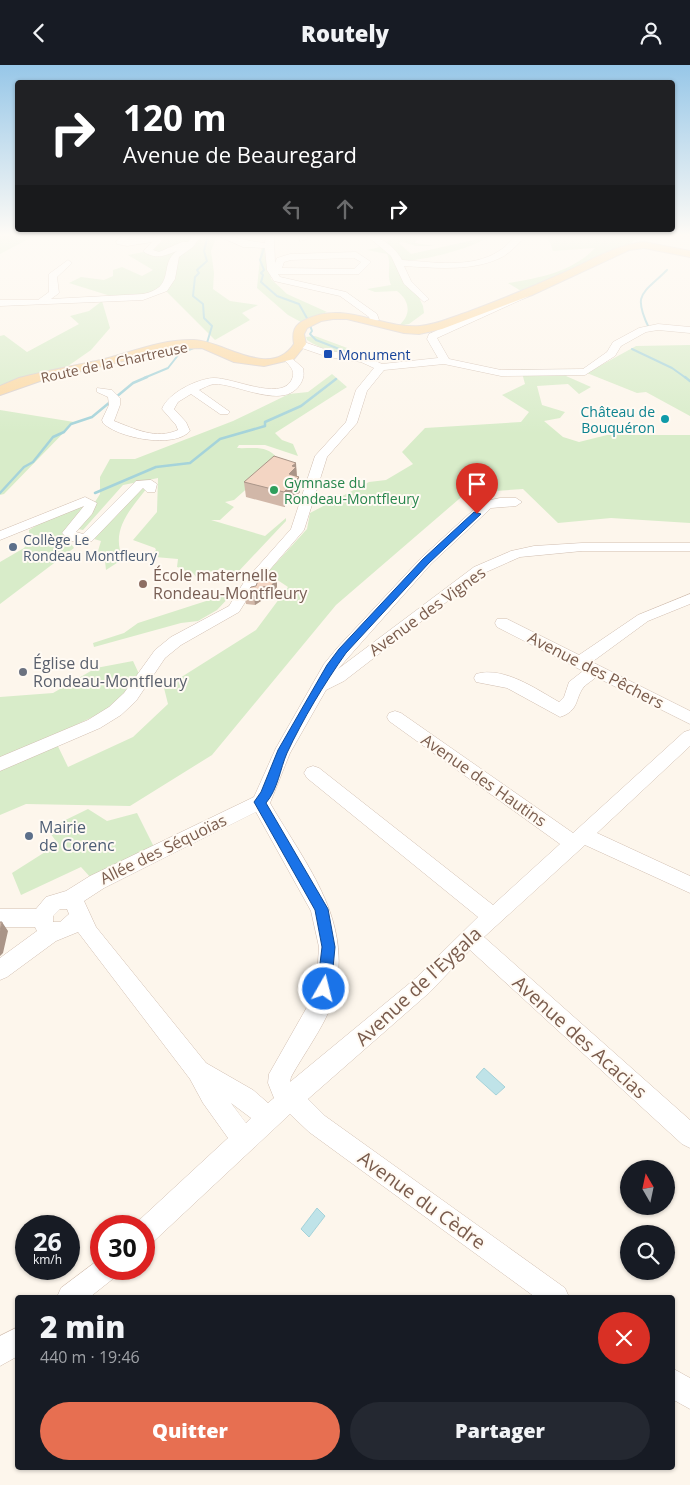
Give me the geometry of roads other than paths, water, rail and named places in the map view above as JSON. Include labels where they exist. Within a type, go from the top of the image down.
[{"type":"main road","points":[[288,358],[298,350],[300,344],[299,331],[302,326],[311,321],[341,315],[374,320],[402,329],[426,329],[502,301]]},
{"type":"main road","name":"Route de la Chartreuse","points":[[0,391],[27,381],[178,345],[206,346],[251,361],[288,358]]},
{"type":"street","points":[[0,303],[70,301]]},
{"type":"street","points":[[355,301],[374,316],[374,320]]},
{"type":"street","points":[[444,361],[440,350],[432,339],[433,336],[512,301]]},
{"type":"street","points":[[300,344],[328,354],[362,359],[381,367],[444,361],[464,367],[501,373],[585,372],[611,354],[617,344],[643,330],[658,327],[690,330]]},
{"type":"street","points":[[288,358],[328,354]]},
{"type":"street","points":[[101,390],[112,394],[115,399],[115,407],[108,420],[109,423],[150,438],[160,439],[184,431],[182,424],[168,409],[171,400],[218,380],[267,393],[282,390],[292,385],[299,375],[298,368],[288,358]]},
{"type":"street","points":[[0,764],[94,724],[115,711],[130,697],[165,650],[176,641],[223,617],[234,609],[249,585],[297,530],[321,456],[351,423],[359,395],[381,367]]},
{"type":"street","points":[[192,390],[224,412]]},
{"type":"street","points":[[0,536],[76,504],[89,501],[89,510],[71,528],[69,533],[75,538],[86,538],[140,484],[150,484],[151,489]]},
{"type":"street","points":[[260,802],[266,794],[282,753],[320,686],[343,651],[383,605],[444,543],[487,505],[500,501],[516,501]]},
{"type":"street","name":"Avenue des Vignes","points":[[320,686],[338,677],[479,570],[499,561],[534,550],[560,548],[690,547]]},
{"type":"street","points":[[580,662],[643,618],[690,599]]},
{"type":"street","name":"Avenue des Pêchers","points":[[502,623],[690,718]]},
{"type":"street","points":[[482,678],[493,678],[511,683],[560,711],[571,700],[575,687],[595,670]]},
{"type":"street","name":"Avenue des Hautins","points":[[395,717],[579,839],[690,885]]},
{"type":"street","name":"Avenue de l'Eygala","points":[[155,1223],[268,1118],[423,985],[470,937],[690,736]]},
{"type":"street","points":[[313,773],[493,917]]},
{"type":"street","name":"Allée des Séquoïas","points":[[0,970],[53,926],[46,908],[52,903],[79,915],[97,882],[260,802]]},
{"type":"street","name":"Avenue du Cèdre","points":[[260,802],[321,909],[329,947],[327,975],[321,1003],[280,1075],[282,1090],[317,1124],[553,1295]]},
{"type":"street","points":[[0,918],[53,926],[79,915],[198,1071],[211,1095],[244,1140]]},
{"type":"street","name":"Avenue des Acacias","points":[[470,937],[690,1136]]},
{"type":"street","points":[[198,1071],[245,1098],[268,1118]]},
{"type":"street","points":[[72,1295],[91,1280]]},
{"type":"street","points":[[0,1353],[15,1342]]},
{"type":"street","points":[[675,1385],[690,1395]]},
{"type":"water","points":[[484,1068],[505,1087],[496,1095],[476,1077]]},
{"type":"water","points":[[317,1208],[325,1216],[309,1237],[301,1229]]},
{"type":"waterway","points":[[200,301],[203,304],[204,318],[212,326],[207,343]]},
{"type":"waterway","points":[[291,301],[299,304],[308,320]]},
{"type":"waterway","points":[[641,301],[641,308],[649,328]]},
{"type":"waterway","points":[[310,325],[312,331],[310,334],[316,340],[347,352]]},
{"type":"waterway","points":[[144,378],[168,368],[179,354],[196,347]]},
{"type":"waterway","points":[[632,349],[672,368],[686,378]]},
{"type":"waterway","points":[[0,493],[24,467],[33,462],[53,437],[64,432],[71,424],[92,417],[133,383],[147,377]]},
{"type":"waterway","points":[[685,377],[690,381]]},
{"type":"waterway","points":[[95,493],[156,467],[190,463],[220,439],[265,426],[265,422],[301,406],[336,379]]},
{"type":"place","name":"Monument","points":[[328,354]]},
{"type":"place","name":"Château de Bouquéron","points":[[665,419]]},
{"type":"place","name":"Gymnase du Rondeau-Montfleury","points":[[274,490]]},
{"type":"place","name":"Collège Le Rondeau Montfleury","points":[[13,547]]},
{"type":"place","name":"École maternelle Rondeau-Montfleury","points":[[143,584]]},
{"type":"place","name":"Église du Rondeau-Montfleury","points":[[23,672]]},
{"type":"place","name":"Mairie de Corenc","points":[[29,836]]}]
